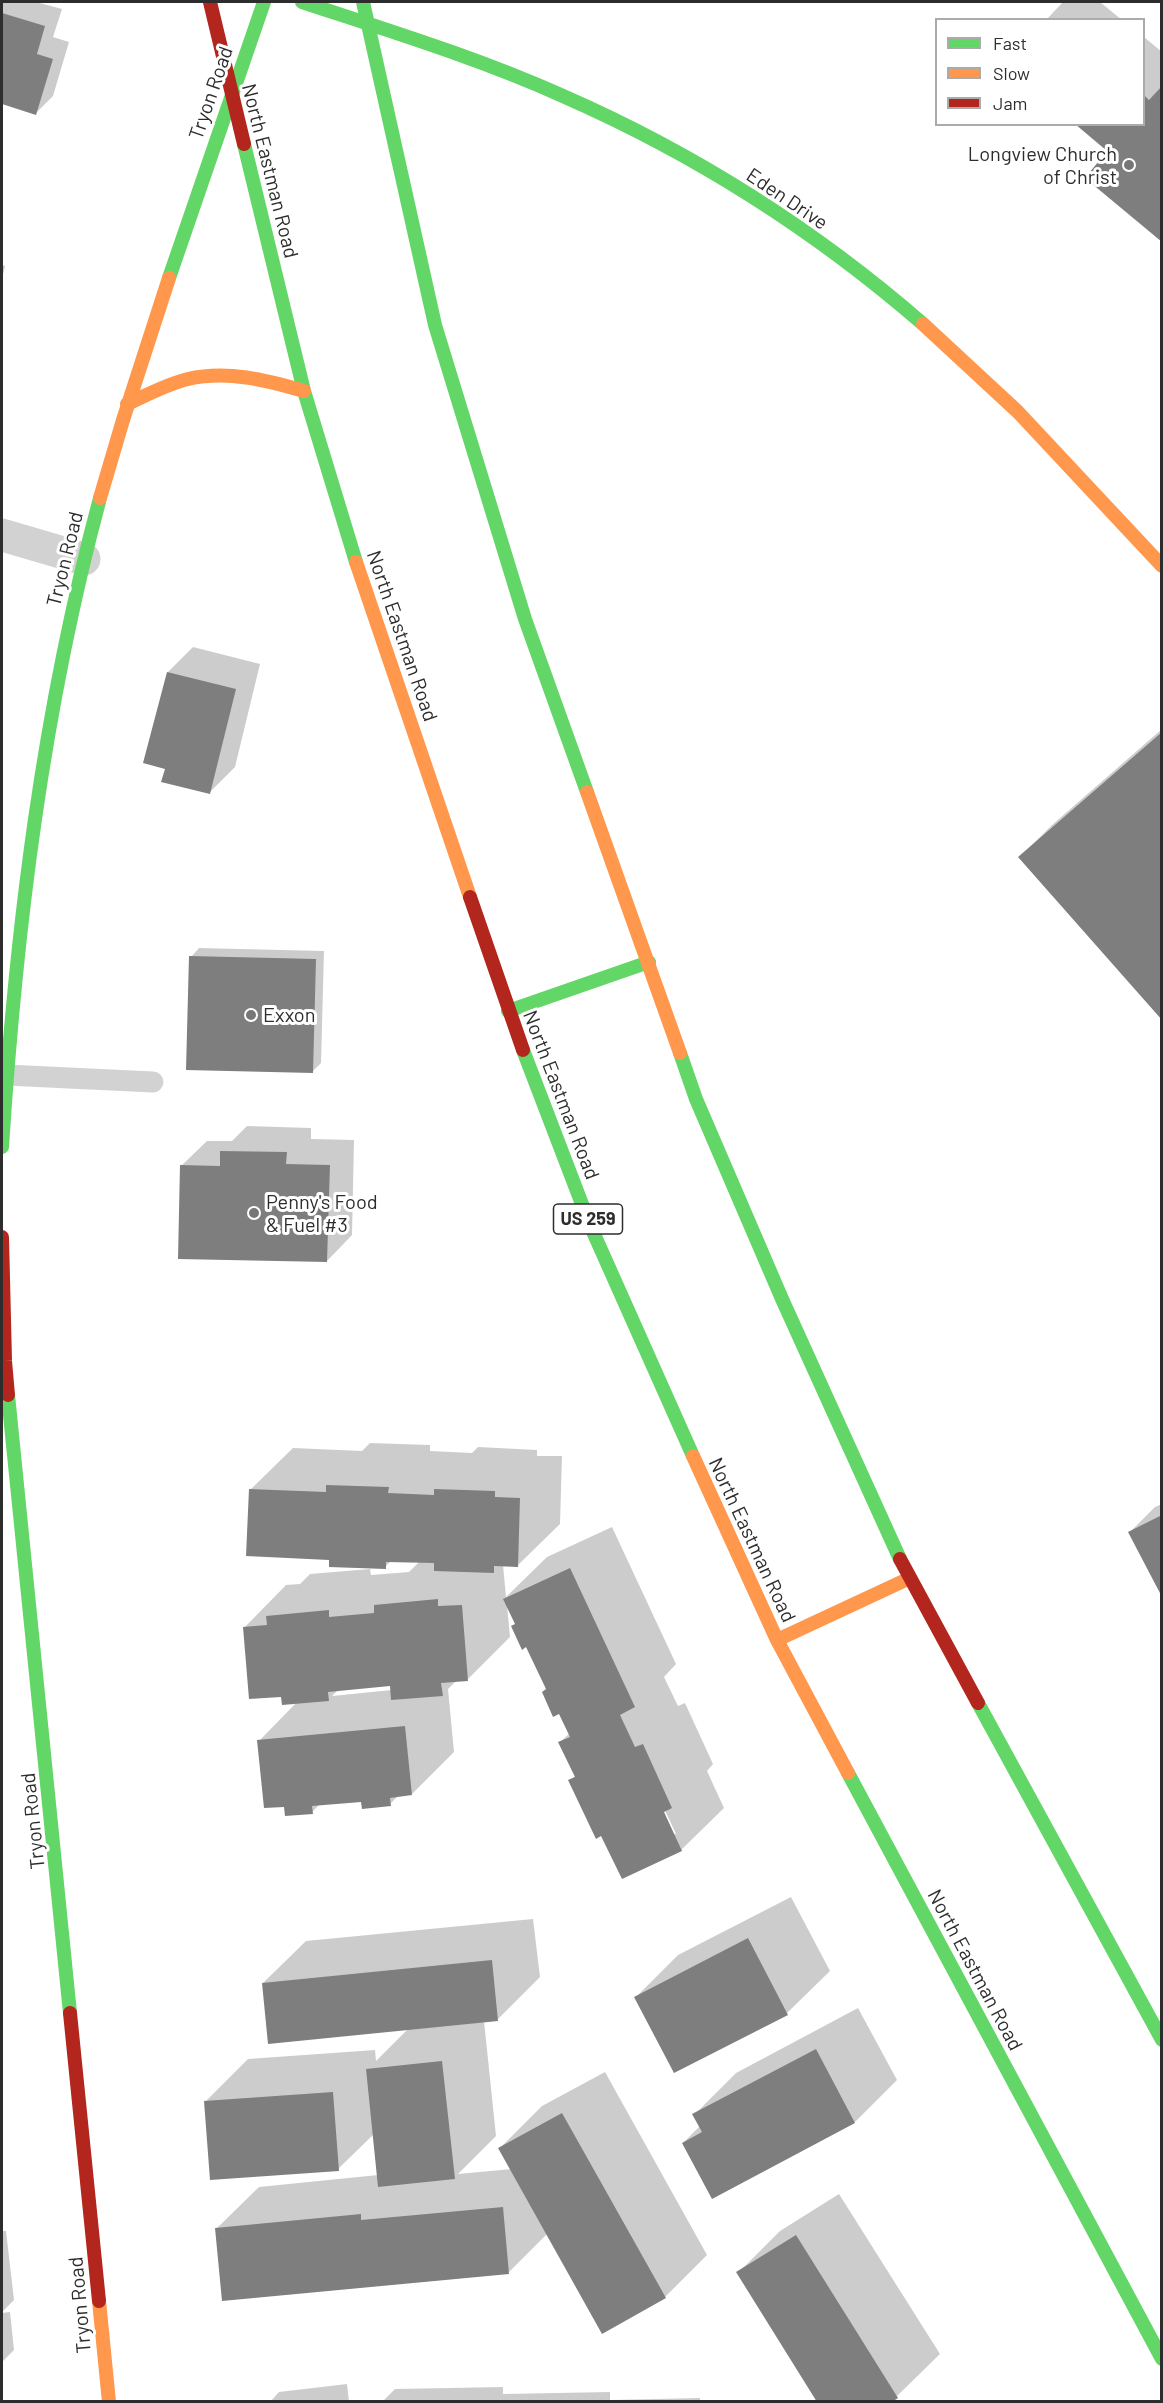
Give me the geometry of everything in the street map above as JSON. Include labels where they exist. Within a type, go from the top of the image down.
[{"type":"main road","name":"North Eastman Road","points":[[210,2],[304,391],[363,585],[508,1011],[590,1225],[777,1640],[1161,2359]]},
{"type":"main road","name":"Tryon Road","points":[[2,1147],[6,1075],[25,883],[52,713],[84,559],[127,404],[264,2]]},
{"type":"main road","name":"Eden Drive","points":[[302,2],[515,76],[596,111],[695,162],[791,223],[862,274],[947,345],[1042,437],[1161,566]]},
{"type":"main road","points":[[363,2],[435,325],[525,619],[696,1099],[792,1320],[910,1578],[1161,2040]]},
{"type":"main road","points":[[127,404],[171,384],[203,376],[233,374],[304,391]]},
{"type":"main road","points":[[508,1011],[649,962]]},
{"type":"main road","name":"Tryon Road","points":[[2,1237],[3,1361],[109,2402]]},
{"type":"main road","points":[[777,1640],[910,1578]]},
{"type":"street","points":[[2,535],[84,559]]},
{"type":"lane","points":[[6,1075],[153,1082]]},
{"type":"building","points":[[2,13],[45,26],[37,54],[53,59],[36,115],[2,104]]},
{"type":"building","name":"Longview Church of Christ","points":[[1162,86],[1162,242],[1085,178],[1107,151],[1077,126],[1145,126],[1145,96],[1149,100]]},
{"type":"building","points":[[167,672],[236,689],[210,794],[161,782],[165,769],[143,763]]},
{"type":"building","points":[[1162,732],[1162,1020],[1018,857]]},
{"type":"building","name":"Exxon","points":[[189,956],[316,959],[313,1073],[186,1070]]},
{"type":"building","name":"Penny's Food & Fuel #3","points":[[220,1151],[287,1152],[286,1164],[330,1165],[327,1262],[178,1259],[180,1165],[220,1166]]},
{"type":"building","points":[[326,1485],[389,1487],[388,1493],[434,1495],[434,1489],[495,1491],[495,1497],[520,1498],[518,1567],[494,1566],[494,1573],[434,1571],[434,1563],[386,1562],[386,1569],[329,1567],[329,1560],[246,1556],[249,1489],[326,1492]]},
{"type":"building","points":[[1162,1515],[1162,1597],[1128,1532]]},
{"type":"building","points":[[570,1568],[635,1707],[620,1715],[635,1747],[643,1744],[672,1808],[664,1812],[682,1851],[622,1879],[601,1836],[596,1839],[568,1780],[575,1777],[558,1742],[570,1737],[559,1714],[553,1717],[542,1692],[546,1689],[526,1647],[522,1650],[511,1626],[515,1624],[503,1599]]},
{"type":"building","points":[[438,1599],[438,1606],[462,1605],[468,1681],[441,1683],[443,1696],[391,1700],[390,1686],[328,1692],[329,1701],[282,1705],[281,1697],[249,1699],[243,1627],[267,1625],[266,1616],[329,1610],[329,1617],[374,1613],[374,1605]]},
{"type":"building","points":[[405,1726],[412,1795],[390,1798],[391,1806],[362,1809],[361,1802],[312,1806],[313,1814],[285,1816],[284,1807],[264,1808],[257,1740]]},
{"type":"building","points":[[748,1938],[788,2015],[674,2073],[634,1997]]},
{"type":"building","points":[[492,1960],[498,2021],[268,2044],[262,1983]]},
{"type":"building","points":[[816,2049],[855,2123],[712,2199],[682,2143],[702,2132],[692,2114]]},
{"type":"building","points":[[442,2061],[455,2179],[378,2187],[366,2069]]},
{"type":"building","points":[[333,2092],[339,2171],[210,2180],[204,2101]]},
{"type":"building","points":[[562,2113],[666,2298],[602,2334],[498,2148]]},
{"type":"building","points":[[503,2207],[509,2274],[222,2301],[215,2228],[361,2214],[361,2220]]},
{"type":"building","points":[[796,2235],[898,2398],[892,2402],[817,2402],[736,2272]]},
{"type":"traffic: fast","points":[[169,278],[264,2]]},
{"type":"traffic: fast","points":[[302,2],[499,69],[611,118],[752,196],[840,257],[923,324]]},
{"type":"traffic: fast","points":[[363,2],[435,325],[525,619],[587,792]]},
{"type":"traffic: fast","points":[[244,144],[304,391],[356,562]]},
{"type":"traffic: fast","points":[[2,1147],[15,983],[35,820],[63,658],[100,498]]},
{"type":"traffic: fast","points":[[508,1011],[649,962]]},
{"type":"traffic: fast","points":[[523,1050],[590,1225],[693,1456]]},
{"type":"traffic: fast","points":[[680,1053],[696,1099],[782,1299],[900,1559]]},
{"type":"traffic: fast","points":[[8,1395],[70,2013]]},
{"type":"traffic: fast","points":[[978,1703],[1162,2040]]},
{"type":"traffic: fast","points":[[848,1773],[1162,2359]]},
{"type":"traffic: slow","points":[[100,498],[169,278]]},
{"type":"traffic: slow","points":[[923,324],[1018,412],[1162,566]]},
{"type":"traffic: slow","points":[[127,404],[172,384],[203,376],[246,378],[304,391]]},
{"type":"traffic: slow","points":[[356,562],[470,897]]},
{"type":"traffic: slow","points":[[587,792],[680,1053]]},
{"type":"traffic: slow","points":[[693,1456],[777,1640],[848,1773]]},
{"type":"traffic: slow","points":[[777,1640],[910,1578]]},
{"type":"traffic: slow","points":[[99,2301],[109,2402]]},
{"type":"traffic: jam","points":[[210,2],[244,144]]},
{"type":"traffic: jam","points":[[470,897],[523,1050]]},
{"type":"traffic: jam","points":[[2,1237],[8,1395]]},
{"type":"traffic: jam","points":[[900,1559],[978,1703]]},
{"type":"traffic: jam","points":[[70,2013],[99,2301]]},
{"type":"place","name":"Longview Church of Christ","points":[[1129,165]]},
{"type":"place","name":"Exxon","points":[[251,1015]]},
{"type":"place","name":"Penny's Food & Fuel #3","points":[[254,1213]]}]
